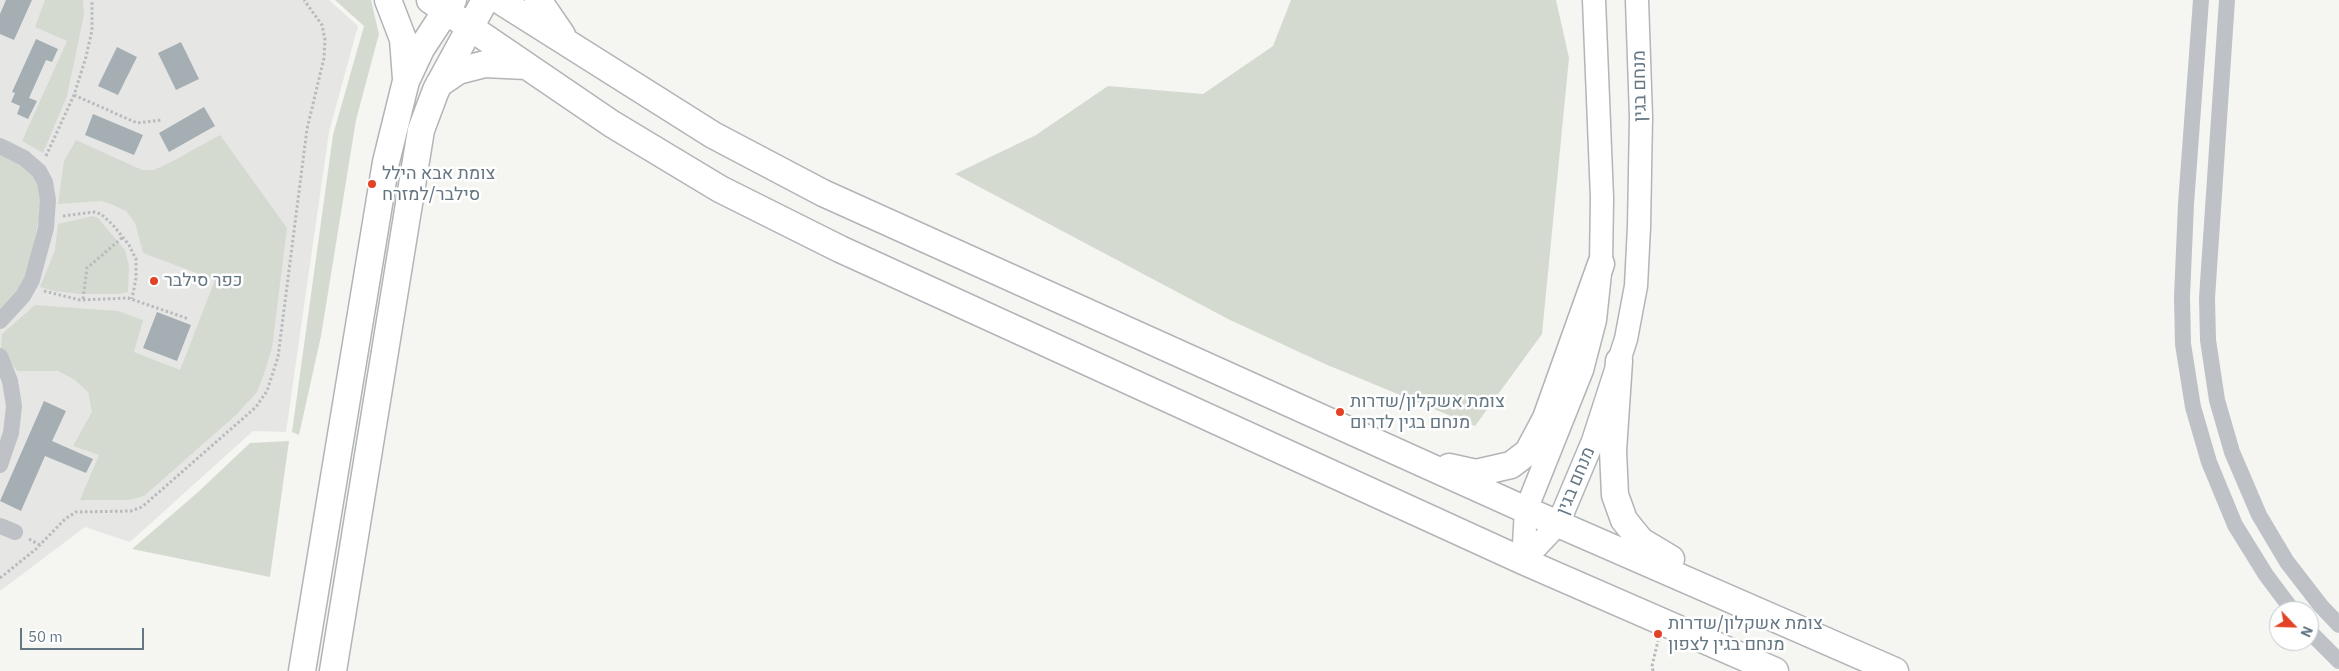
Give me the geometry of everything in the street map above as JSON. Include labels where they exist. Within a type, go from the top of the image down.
[{"type":"highway","points":[[388,0],[403,39],[406,82]]},
{"type":"highway","points":[[333,671],[421,130],[439,84],[485,0]]},
{"type":"highway","points":[[499,0],[569,46],[713,135],[823,192],[1526,510],[1895,671]]},
{"type":"highway","points":[[538,0],[569,46]]},
{"type":"highway","points":[[302,671],[386,162],[406,82],[443,3],[469,27],[612,124],[720,188],[840,249],[1524,561],[1775,671]]},
{"type":"highway","points":[[439,84],[458,71],[485,64],[526,66]]},
{"type":"highway","points":[[1419,461],[1476,473],[1511,465],[1528,452],[1546,418],[1600,264]]},
{"type":"highway","points":[[1619,360],[1613,450],[1615,495],[1624,520],[1641,541],[1761,613]]},
{"type":"main road","name":"מנחם בגין","points":[[1524,561],[1526,510],[1582,370],[1595,320],[1600,264],[1602,198],[1594,0]]},
{"type":"main road","name":"מנחם בגין","points":[[1524,561],[1558,524],[1593,441],[1626,339],[1636,286],[1641,117],[1638,0]]},
{"type":"street","points":[[2201,0],[2184,241],[2183,344],[2193,407],[2208,462],[2235,526],[2266,575],[2286,601]]},
{"type":"street","points":[[2227,0],[2207,298],[2208,340],[2217,400],[2232,452],[2259,515],[2288,562],[2321,606],[2339,625]]},
{"type":"street","points":[[0,146],[24,158],[39,171],[44,182],[48,200],[47,219],[38,264],[29,286],[11,311],[0,321]]},
{"type":"street","points":[[0,356],[10,381],[14,406],[11,433],[0,465]]},
{"type":"street","points":[[2319,641],[2339,661]]},
{"type":"path","points":[[39,171],[74,95],[92,30],[92,0]]},
{"type":"path","points":[[0,578],[36,549],[65,519],[76,512],[131,511],[142,507],[256,407],[268,391],[278,357],[307,129],[324,58],[325,40],[322,25],[304,0]]},
{"type":"path","points":[[74,95],[137,123],[162,120]]},
{"type":"path","points":[[47,219],[94,212],[101,214],[123,237],[136,259],[136,278],[132,299]]},
{"type":"path","points":[[83,300],[86,268],[123,237]]},
{"type":"path","points":[[29,286],[51,294],[83,300],[132,299],[189,319]]},
{"type":"path","points":[[1653,671],[1652,666],[1657,643],[1667,625]]},
{"type":"shaded area","name":"כפר סילבר","points":[[0,0],[329,0],[358,26],[329,132],[286,432],[253,431],[130,542],[85,527],[0,591]]},
{"type":"shaded area","points":[[45,0],[83,0],[84,15],[67,96],[43,153],[22,141],[67,41],[35,27]]},
{"type":"shaded area","points":[[335,0],[371,0],[379,34],[356,120],[321,336],[299,435],[292,432],[333,135],[364,26]]},
{"type":"shaded area","points":[[1291,0],[1556,0],[1569,58],[1542,334],[1475,426],[1325,364],[1228,319],[955,174],[1036,135],[1108,86],[1203,94],[1273,46]]},
{"type":"shaded area","points":[[220,135],[287,228],[272,348],[264,374],[257,392],[236,415],[144,496],[130,500],[80,500],[99,455],[73,446],[92,412],[88,392],[75,380],[58,371],[17,371],[1,348],[2,334],[35,305],[118,311],[143,320],[134,352],[180,370],[215,280],[143,253],[135,223],[126,211],[101,201],[58,204],[64,161],[76,140],[142,170],[154,170]]},
{"type":"shaded area","points":[[0,153],[13,159],[30,171],[39,185],[41,209],[28,270],[18,292],[0,312]]},
{"type":"shaded area","points":[[93,216],[98,218],[125,250],[129,266],[128,292],[120,294],[80,294],[54,291],[40,287],[55,250],[58,224]]},
{"type":"shaded area","points":[[289,441],[270,577],[132,549],[197,493],[250,443]]},
{"type":"building","points":[[6,0],[32,0],[14,40],[0,34],[0,14]]},
{"type":"building","points":[[36,39],[58,49],[52,62],[46,60],[29,98],[37,101],[28,119],[17,114],[20,106],[11,102],[15,93],[12,92]]},
{"type":"building","points":[[181,42],[199,79],[176,90],[158,53]]},
{"type":"building","points":[[117,47],[137,57],[118,95],[98,86]]},
{"type":"building","points":[[204,107],[215,126],[169,152],[159,133]]},
{"type":"building","points":[[93,114],[143,135],[134,155],[85,135]]},
{"type":"building","points":[[157,312],[191,325],[177,361],[143,348]]},
{"type":"building","points":[[44,401],[66,411],[52,441],[93,459],[86,473],[45,456],[21,511],[0,501]]},
{"type":"place","name":"צומת אבא הילל סילבר/למזרח","points":[[372,184]]},
{"type":"place","name":"כפר סילבר","points":[[154,281]]},
{"type":"place","name":"צומת אשקלון/שדרות מנחם בגין לדרום","points":[[1340,412]]},
{"type":"place","name":"צומת אשקלון/שדרות מנחם בגין לצפון","points":[[1658,634]]}]
